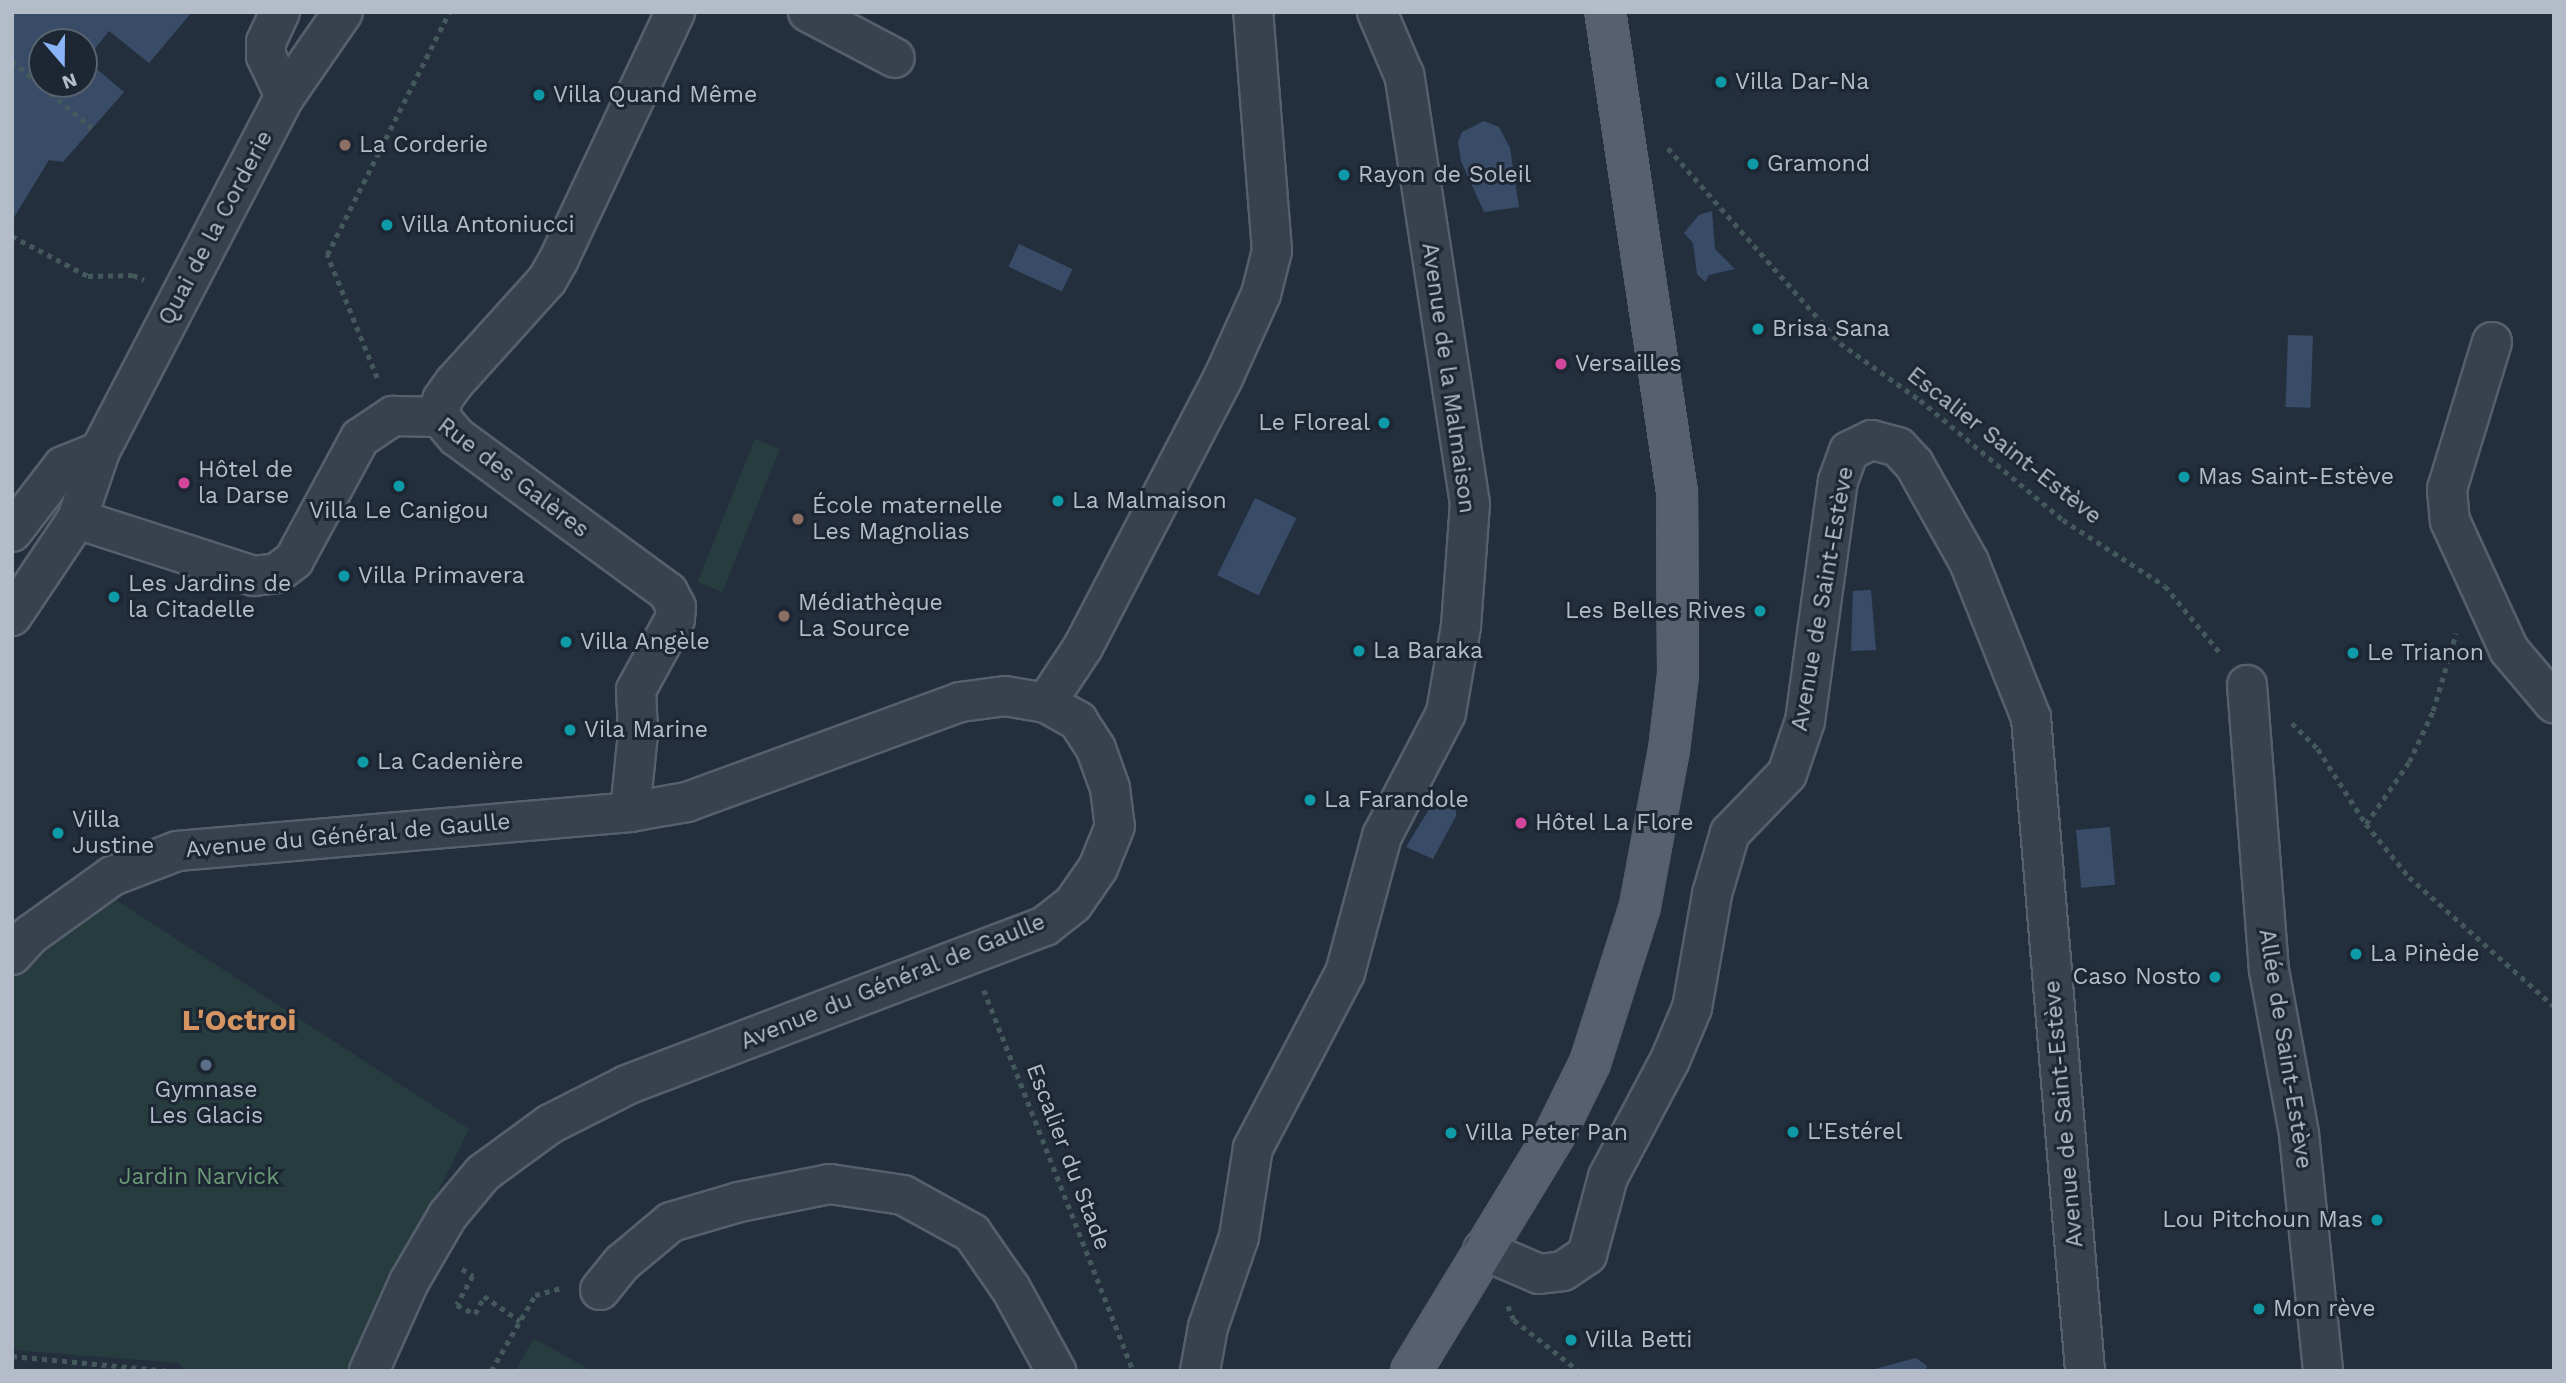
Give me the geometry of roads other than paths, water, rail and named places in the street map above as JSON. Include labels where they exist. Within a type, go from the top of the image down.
[{"type":"main road","points":[[1411,1371],[1555,1134],[1590,1062],[1640,906],[1669,750],[1678,674],[1677,492],[1630,158],[1605,12]]},
{"type":"street","points":[[278,82],[266,42],[280,12]]},
{"type":"street","points":[[278,82],[296,12]]},
{"type":"street","name":"Quai de la Corderie","points":[[100,451],[180,298],[278,82],[343,12]]},
{"type":"street","points":[[440,417],[442,400],[454,383],[547,280],[675,12]]},
{"type":"street","points":[[808,12],[895,58]]},
{"type":"street","points":[[1046,703],[1083,647],[1224,376],[1261,294],[1272,251],[1252,12]]},
{"type":"street","name":"Avenue de la Malmaison","points":[[1200,1371],[1208,1327],[1239,1237],[1253,1149],[1346,973],[1382,836],[1446,713],[1461,626],[1470,504],[1404,75],[1377,12]]},
{"type":"street","points":[[2492,342],[2447,489],[2450,521],[2509,650],[2554,703]]},
{"type":"street","name":"Rue des Galères","points":[[77,519],[254,576],[276,573],[294,560],[360,438],[393,416],[440,417],[457,437],[668,592],[676,607],[675,619],[636,690],[638,733],[630,811]]},
{"type":"street","name":"Avenue de Saint-Estève","points":[[1483,1250],[1539,1274],[1563,1271],[1587,1255],[1608,1177],[1670,1060],[1692,1008],[1712,894],[1730,833],[1787,774],[1805,721],[1839,481],[1849,451],[1872,440],[1898,447],[1914,464],[1969,562],[2031,718],[2085,1371]]},
{"type":"street","points":[[12,616],[77,519],[100,451]]},
{"type":"street","points":[[12,532],[63,466],[100,451]]},
{"type":"street","name":"Allée de Saint-Estève","points":[[2247,685],[2269,970],[2300,1134],[2323,1371]]},
{"type":"street","name":"Avenue du Général de Gaulle","points":[[12,956],[30,935],[112,876],[177,851],[630,811],[731,789],[960,702],[1005,696],[1046,703],[1078,721],[1097,749],[1110,788],[1115,826],[1098,868],[1073,904],[1045,926],[971,957],[627,1085],[550,1124],[483,1173],[448,1214],[409,1282],[369,1371]]},
{"type":"street","points":[[600,1290],[622,1263],[671,1223],[739,1202],[830,1184],[903,1195],[972,1233],[1011,1289],[1056,1371]]},
{"type":"water","points":[[12,12],[192,12],[149,63],[109,31],[98,45],[98,28],[28,28],[28,98],[98,98],[98,70],[124,92],[63,162],[49,160],[13,219]]},
{"type":"water","points":[[1484,121],[1499,127],[1510,148],[1519,207],[1484,212],[1461,161],[1458,142],[1462,132]]},
{"type":"water","points":[[1712,211],[1715,249],[1735,269],[1709,275],[1705,282],[1697,274],[1693,243],[1684,233],[1699,215]]},
{"type":"water","points":[[1019,244],[1072,269],[1062,292],[1008,267]]},
{"type":"water","points":[[2288,335],[2313,336],[2310,408],[2285,407]]},
{"type":"water","points":[[1255,498],[1296,518],[1259,595],[1217,575]]},
{"type":"water","points":[[1871,590],[1876,650],[1851,651],[1853,591]]},
{"type":"water","points":[[1431,806],[1456,809],[1456,816],[1433,859],[1406,847]]},
{"type":"water","points":[[2110,827],[2115,885],[2081,888],[2076,830]]},
{"type":"water","points":[[1916,1358],[1927,1366],[1926,1371],[1867,1371]]},
{"type":"place","name":"Villa Dar-Na","points":[[1721,82]]},
{"type":"place","name":"Villa Quand Même","points":[[539,95]]},
{"type":"place","name":"La Corderie","points":[[345,145]]},
{"type":"place","name":"Gramond","points":[[1753,164]]},
{"type":"place","name":"Rayon de Soleil","points":[[1344,175]]},
{"type":"place","name":"Villa Antoniucci","points":[[387,225]]},
{"type":"place","name":"Brisa Sana","points":[[1758,329]]},
{"type":"place","name":"Versailles","points":[[1561,364]]},
{"type":"place","name":"Le Floreal","points":[[1384,423]]},
{"type":"place","name":"Mas Saint-Estève","points":[[2184,477]]},
{"type":"place","name":"Hôtel de la Darse","points":[[184,483]]},
{"type":"place","name":"Villa Le Canigou","points":[[399,486]]},
{"type":"place","name":"La Malmaison","points":[[1058,501]]},
{"type":"place","name":"École maternelle Les Magnolias","points":[[798,519]]},
{"type":"place","name":"Villa Primavera","points":[[344,576]]},
{"type":"place","name":"Les Jardins de la Citadelle","points":[[114,597]]},
{"type":"place","name":"Les Belles Rives","points":[[1760,611]]},
{"type":"place","name":"Médiathèque La Source","points":[[784,616]]},
{"type":"place","name":"Villa Angèle","points":[[566,642]]},
{"type":"place","name":"La Baraka","points":[[1359,651]]},
{"type":"place","name":"Le Trianon","points":[[2353,653]]},
{"type":"place","name":"Vila Marine","points":[[570,730]]},
{"type":"place","name":"La Cadenière","points":[[363,762]]},
{"type":"place","name":"La Farandole","points":[[1310,800]]},
{"type":"place","name":"Hôtel La Flore","points":[[1521,823]]},
{"type":"place","name":"Villa Justine","points":[[58,833]]},
{"type":"place","name":"La Pinède","points":[[2356,954]]},
{"type":"place","name":"Caso Nosto","points":[[2215,977]]},
{"type":"place","name":"Gymnase Les Glacis","points":[[206,1065]]},
{"type":"place","name":"L'Estérel","points":[[1793,1132]]},
{"type":"place","name":"Villa Peter Pan","points":[[1451,1133]]},
{"type":"place","name":"Lou Pitchoun Mas","points":[[2377,1220]]},
{"type":"place","name":"Mon rève","points":[[2259,1309]]},
{"type":"place","name":"Villa Betti","points":[[1571,1340]]},
{"type":"district","name":"L'Octroi","points":[[239,1020]]},
{"type":"park label","name":"Jardin Narvick","points":[[199,1177]]}]
